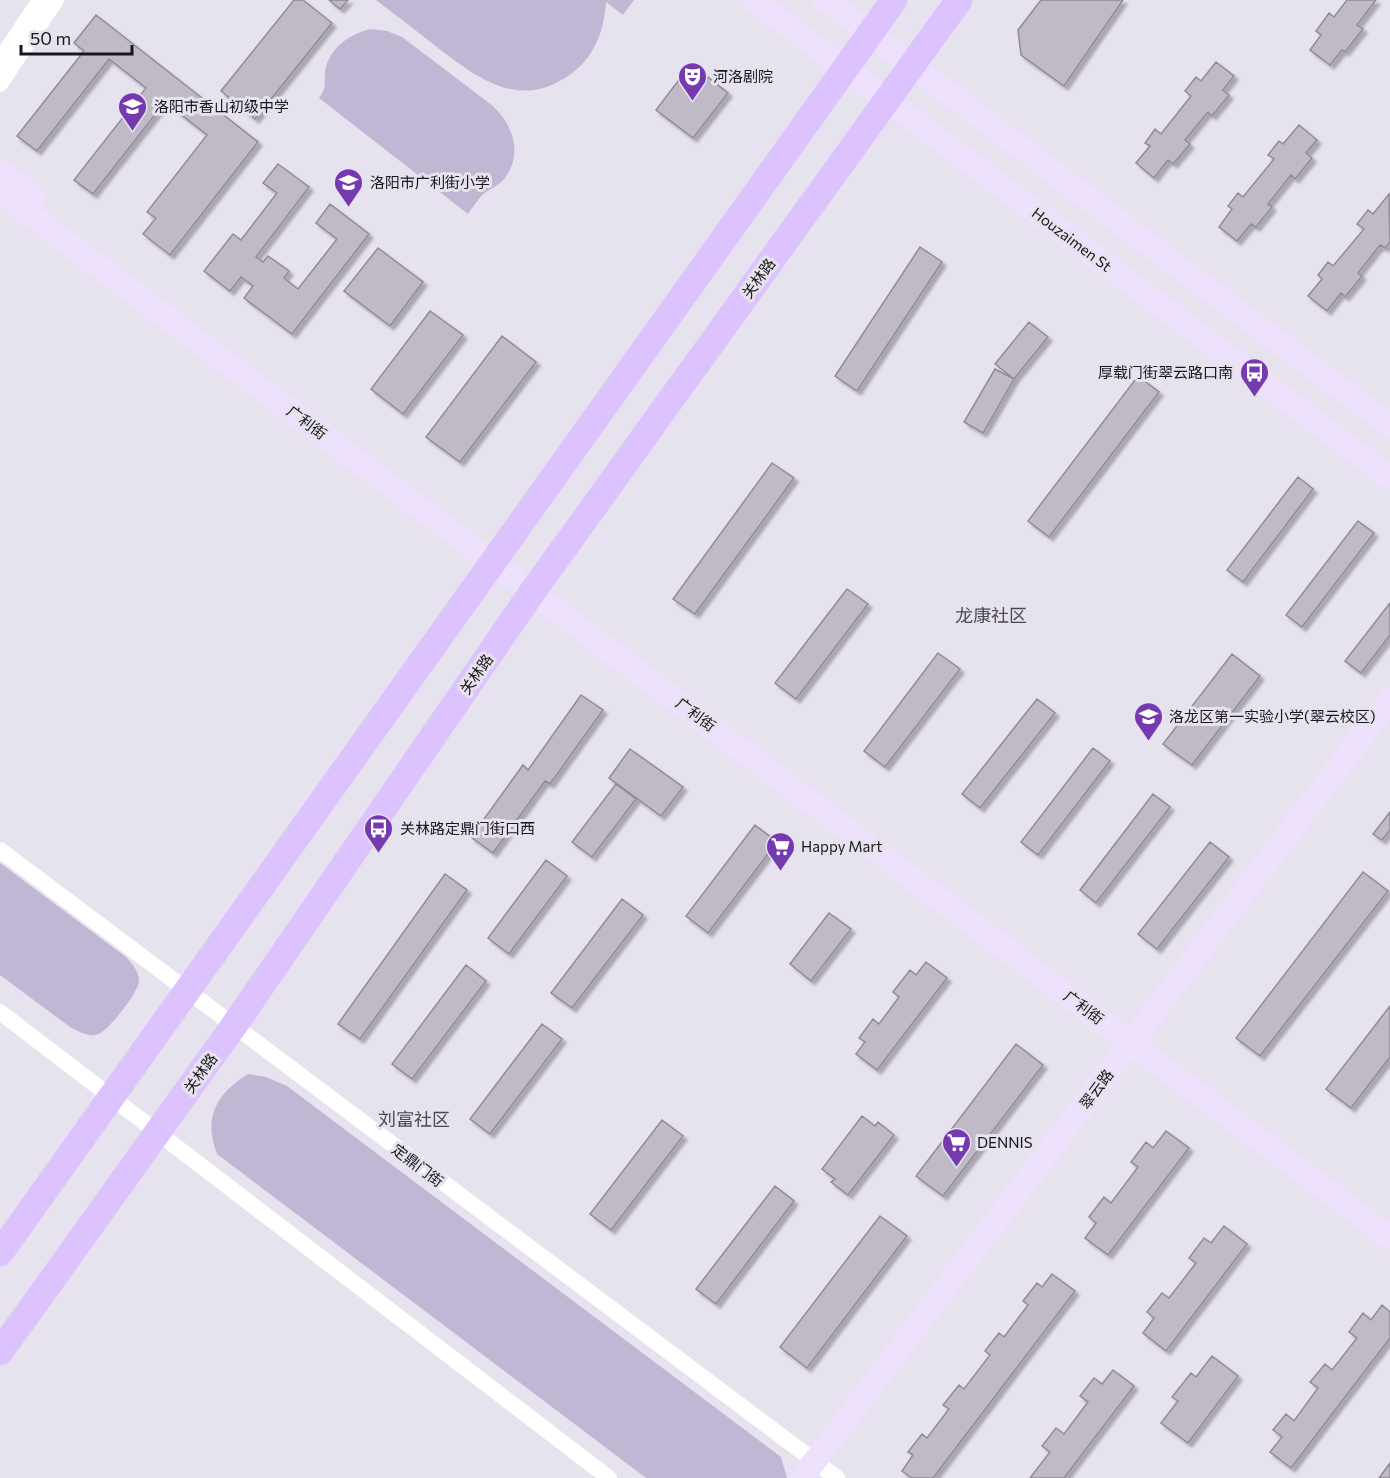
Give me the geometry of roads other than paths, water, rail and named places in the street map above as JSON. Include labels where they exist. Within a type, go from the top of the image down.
[{"type":"main road","points":[[0,1253],[894,0]]},
{"type":"main road","name":"关林路","points":[[0,1352],[233,1027],[537,585],[959,0]]},
{"type":"street","points":[[0,60],[40,0]]},
{"type":"street","points":[[0,84],[56,0]]},
{"type":"street","name":"Houzaimen St","points":[[754,0],[1390,478]]},
{"type":"street","points":[[825,0],[1390,426]]},
{"type":"street","name":"广利街","points":[[0,171],[498,556]]},
{"type":"street","name":"广利街","points":[[0,192],[537,585],[1140,1040],[1390,1239]]},
{"type":"street","name":"翠云路","points":[[821,1473],[1390,699]]},
{"type":"street","name":"翠云路","points":[[1140,1040],[1390,722]]},
{"type":"street","name":"定鼎门街","points":[[0,850],[821,1473]]},
{"type":"street","points":[[0,1012],[609,1478]]},
{"type":"street","name":"广利街","points":[[1140,1040],[1390,1218]]},
{"type":"place","name":"河洛剧院","points":[[692,102]]},
{"type":"place","name":"洛阳市香山初级中学","points":[[133,132]]},
{"type":"place","name":"洛阳市广利街小学","points":[[349,208]]},
{"type":"place","name":"厚载门街翠云路口南","points":[[1254,398]]},
{"type":"place","name":"洛龙区第一实验小学(翠云校区)","points":[[1148,742]]},
{"type":"place","name":"关林路定鼎门街口西","points":[[379,854]]},
{"type":"place","name":"Happy Mart","points":[[780,872]]},
{"type":"place","name":"DENNIS","points":[[956,1168]]},
{"type":"district","name":"龙康社区","points":[[991,615]]},
{"type":"district","name":"刘富社区","points":[[414,1119]]}]
